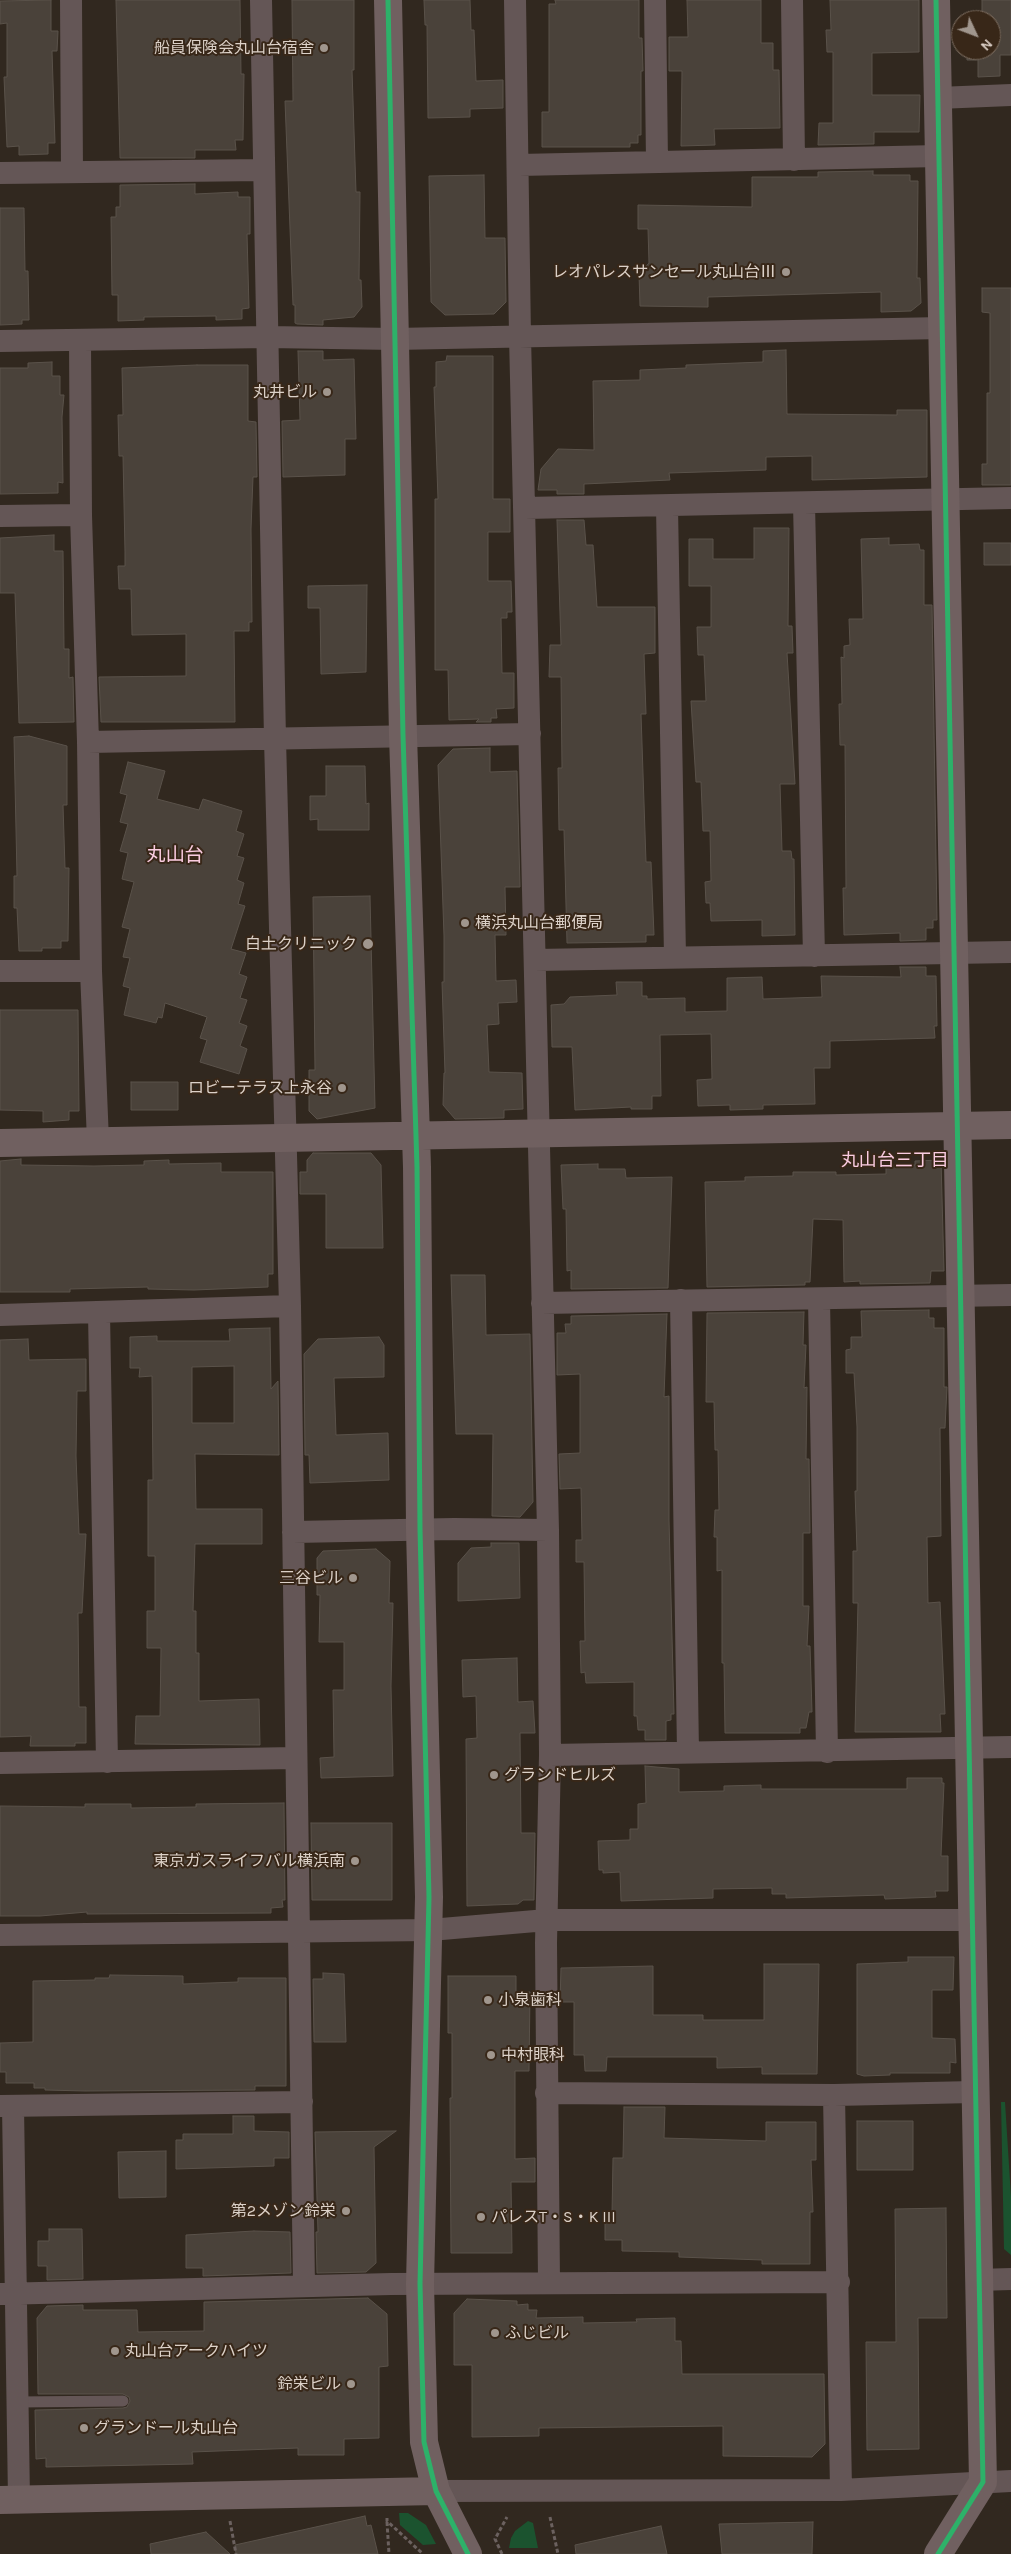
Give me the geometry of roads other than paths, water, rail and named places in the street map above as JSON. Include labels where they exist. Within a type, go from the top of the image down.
[{"type":"street","points":[[71,0],[72,171]]},
{"type":"street","points":[[261,0],[275,739],[290,1306],[304,2286]]},
{"type":"street","points":[[388,0],[403,735],[416,1135],[420,1529],[430,1930],[420,2284],[424,2442],[436,2491],[468,2554]]},
{"type":"street","points":[[515,0],[519,165],[520,336],[548,1530],[550,1755],[546,1920],[546,2093],[549,2283]]},
{"type":"street","points":[[655,0],[657,162]]},
{"type":"street","points":[[792,0],[794,160]]},
{"type":"street","points":[[936,0],[955,953],[974,2092],[983,2482],[938,2554]]},
{"type":"street","points":[[938,98],[1011,95]]},
{"type":"street","points":[[519,165],[939,156]]},
{"type":"street","points":[[0,172],[263,170]]},
{"type":"street","points":[[0,341],[268,337],[395,339],[942,328]]},
{"type":"street","points":[[80,340],[81,514],[88,742],[91,971],[98,1141]]},
{"type":"street","points":[[525,508],[667,507],[1011,498]]},
{"type":"street","points":[[804,504],[814,956]]},
{"type":"street","points":[[667,507],[675,957]]},
{"type":"street","points":[[0,516],[81,514]]},
{"type":"street","points":[[88,742],[530,734]]},
{"type":"street","points":[[535,960],[1011,952]]},
{"type":"street","points":[[0,971],[91,971]]},
{"type":"street","points":[[0,1143],[1011,1125]]},
{"type":"street","points":[[542,1304],[1011,1295]]},
{"type":"street","points":[[819,1299],[827,1752]]},
{"type":"street","points":[[681,1300],[688,1752]]},
{"type":"street","points":[[0,1315],[290,1306]]},
{"type":"street","points":[[99,1313],[107,1762]]},
{"type":"street","points":[[293,1532],[420,1529],[548,1530]]},
{"type":"street","points":[[550,1755],[688,1752],[827,1752],[1011,1747]]},
{"type":"street","points":[[0,1763],[295,1758]]},
{"type":"street","points":[[0,1935],[430,1930],[546,1920],[972,1920]]},
{"type":"street","points":[[546,2093],[834,2096],[974,2092]]},
{"type":"street","points":[[834,2096],[840,2490]]},
{"type":"street","points":[[302,2102],[6,2106],[8,2293],[18,2402],[9,2500],[436,2491],[840,2490],[1011,2481]]},
{"type":"street","points":[[978,2280],[1011,2279]]},
{"type":"street","points":[[8,2293],[420,2284],[838,2282]]},
{"type":"lane","points":[[18,2402],[123,2401]]},
{"type":"place","name":"船員保険会丸山台宿舎","points":[[324,48]]},
{"type":"place","name":"レオパレスサンセール丸山台Ⅲ","points":[[786,272]]},
{"type":"place","name":"丸井ビル","points":[[327,392]]},
{"type":"place","name":"横浜丸山台郵便局","points":[[465,923]]},
{"type":"place","name":"白土クリニック","points":[[368,944]]},
{"type":"place","name":"ロビーテラス上永谷","points":[[342,1088]]},
{"type":"place","name":"三谷ビル","points":[[353,1578]]},
{"type":"place","name":"グランドヒルズ","points":[[494,1775]]},
{"type":"place","name":"東京ガスライフバル横浜南","points":[[355,1861]]},
{"type":"place","name":"小泉歯科","points":[[488,2000]]},
{"type":"place","name":"中村眼科","points":[[491,2055]]},
{"type":"place","name":"第2メゾン鈴栄","points":[[346,2211]]},
{"type":"place","name":"パレスT・S・K III","points":[[481,2217]]},
{"type":"place","name":"ふじビル","points":[[495,2333]]},
{"type":"place","name":"丸山台アークハイツ","points":[[115,2351]]},
{"type":"place","name":"鈴栄ビル","points":[[351,2384]]},
{"type":"place","name":"グランドール丸山台","points":[[84,2428]]},
{"type":"district","name":"丸山台","points":[[175,856]]},
{"type":"district","name":"丸山台三丁目","points":[[895,1161]]}]
